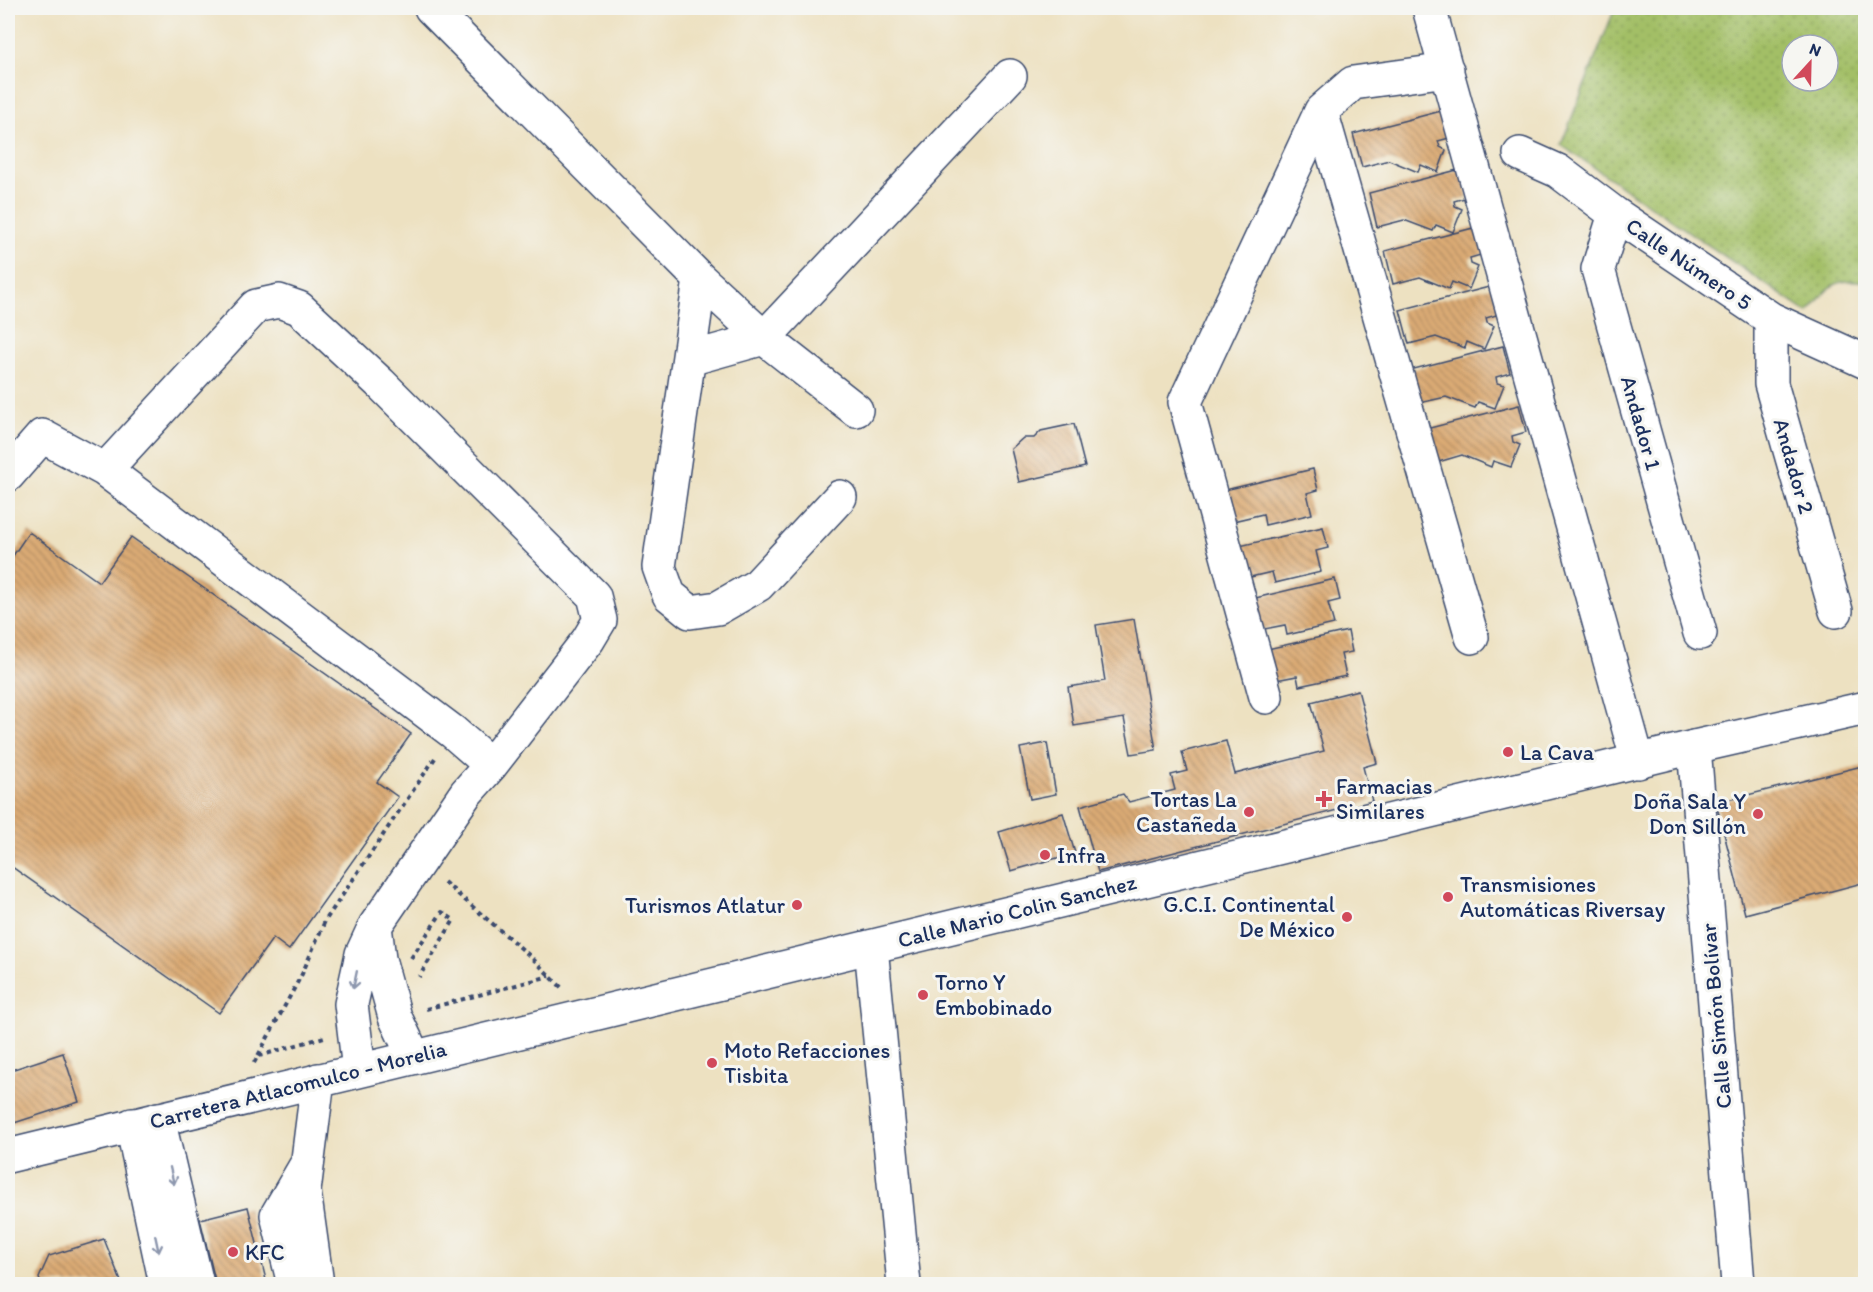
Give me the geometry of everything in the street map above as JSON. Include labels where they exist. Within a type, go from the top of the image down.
[{"type":"street","points":[[431,8],[700,279],[764,338],[856,410]]},
{"type":"street","points":[[1430,8],[1638,762]]},
{"type":"street","points":[[1266,697],[1185,402],[1321,111],[1353,83],[1447,70]]},
{"type":"street","points":[[688,359],[764,338],[1010,76]]},
{"type":"street","points":[[1321,111],[1472,638]]},
{"type":"street","name":"Calle Número 5","points":[[1520,154],[1558,171],[1615,214],[1771,319],[1866,362]]},
{"type":"street","name":"Andador 1","points":[[1615,214],[1598,269],[1700,633]]},
{"type":"street","points":[[700,279],[659,567],[669,595],[690,612],[718,608],[758,585],[840,497]]},
{"type":"street","points":[[105,470],[256,306],[279,301],[299,308],[380,383],[594,596],[600,620],[588,640],[491,765],[465,793],[375,926],[362,954],[351,1004],[358,1070]]},
{"type":"street","name":"Andador 2","points":[[1771,319],[1771,384],[1836,611]]},
{"type":"street","points":[[8,475],[42,436],[105,470],[453,732],[491,765]]},
{"type":"street","name":"Calle Mario Colin Sanchez","points":[[589,1015],[1694,747],[1866,708]]},
{"type":"street","name":"Calle Simón Bolívar","points":[[1694,747],[1738,1284]]},
{"type":"street","points":[[375,926],[379,959],[395,1017],[414,1057]]},
{"type":"street","points":[[871,946],[903,1284]]},
{"type":"street","name":"Carretera Atlacomulco - Morelia","points":[[8,1156],[589,1015]]},
{"type":"street","points":[[317,1284],[304,1191],[318,1080]]},
{"type":"street","points":[[145,1122],[166,1284]]},
{"type":"street","points":[[145,1122],[197,1284]]},
{"type":"street","points":[[280,1284],[268,1234],[308,1162]]},
{"type":"street","points":[[277,1215],[294,1284]]},
{"type":"path","points":[[238,1099],[268,1035],[303,974],[325,921],[453,732]]},
{"type":"path","points":[[438,892],[444,882]]},
{"type":"path","points":[[453,891],[530,956],[589,1015]]},
{"type":"path","points":[[407,965],[442,912],[453,920],[418,977]]},
{"type":"green space","points":[[1615,8],[1865,8],[1865,282],[1838,283],[1825,292],[1808,313],[1561,145]]},
{"type":"building","points":[[1445,110],[1453,137],[1438,141],[1440,147],[1446,150],[1438,172],[1421,165],[1418,172],[1389,160],[1362,167],[1353,134]]},
{"type":"building","points":[[1461,169],[1468,197],[1454,201],[1455,206],[1462,209],[1453,232],[1436,225],[1433,231],[1404,220],[1377,227],[1369,193]]},
{"type":"building","points":[[1477,227],[1484,254],[1470,258],[1471,264],[1478,267],[1469,289],[1452,282],[1449,289],[1420,277],[1393,284],[1385,251]]},
{"type":"building","points":[[1493,286],[1500,314],[1486,318],[1487,323],[1494,326],[1484,349],[1467,342],[1465,348],[1436,337],[1409,344],[1400,310]]},
{"type":"building","points":[[1503,346],[1510,373],[1496,377],[1497,383],[1504,385],[1495,408],[1478,402],[1475,408],[1446,397],[1419,403],[1410,370]]},
{"type":"building","points":[[1519,405],[1526,432],[1512,436],[1513,442],[1520,445],[1511,467],[1493,461],[1491,467],[1462,455],[1435,463],[1426,429]]},
{"type":"building","points":[[1074,424],[1085,467],[1019,482],[1011,449],[1023,438],[1034,438],[1041,431]]},
{"type":"building","points":[[1313,469],[1318,490],[1307,493],[1312,514],[1265,525],[1263,514],[1233,521],[1225,490]]},
{"type":"building","points":[[1323,527],[1328,548],[1316,551],[1321,572],[1275,583],[1272,572],[1242,579],[1235,547]]},
{"type":"building","points":[[29,532],[99,582],[131,537],[411,734],[377,782],[398,797],[289,950],[273,938],[219,1013],[8,864],[8,563]]},
{"type":"building","points":[[1335,579],[1340,600],[1328,603],[1334,624],[1287,635],[1285,625],[1254,631],[1247,600]]},
{"type":"building","points":[[1134,619],[1156,750],[1131,754],[1124,718],[1074,726],[1068,687],[1105,681],[1096,625]]},
{"type":"building","points":[[1348,631],[1352,652],[1341,654],[1346,676],[1299,686],[1297,676],[1266,682],[1259,651]]},
{"type":"building","points":[[1358,690],[1377,763],[1363,767],[1372,801],[1098,872],[1080,806],[1123,794],[1129,802],[1175,790],[1171,775],[1187,771],[1182,752],[1226,741],[1235,774],[1324,751],[1311,702]]},
{"type":"building","points":[[1047,743],[1056,794],[1030,799],[1020,748]]},
{"type":"building","points":[[1866,765],[1866,882],[1745,914],[1716,803]]},
{"type":"building","points":[[1063,813],[1075,853],[1011,871],[999,832]]},
{"type":"building","points":[[63,1053],[79,1102],[8,1125],[8,1071]]},
{"type":"building","name":"KFC","points":[[248,1207],[267,1284],[216,1284],[200,1219]]},
{"type":"building","points":[[104,1239],[122,1284],[41,1284],[39,1278],[49,1256]]},
{"type":"place","name":"La Cava","points":[[1508,752]]},
{"type":"place","name":"Farmacias Similares","points":[[1324,799]]},
{"type":"place","name":"Tortas La Castañeda","points":[[1249,812]]},
{"type":"place","name":"Doña Sala Y Don Sillón","points":[[1758,814]]},
{"type":"place","name":"Infra","points":[[1045,855]]},
{"type":"place","name":"Transmisiones Automáticas Riversay","points":[[1448,897]]},
{"type":"place","name":"Turismos Atlatur","points":[[797,905]]},
{"type":"place","name":"G.C.I. Continental De México","points":[[1347,917]]},
{"type":"place","name":"Torno Y Embobinado","points":[[923,995]]},
{"type":"place","name":"Moto Refacciones Tisbita","points":[[712,1063]]},
{"type":"place","name":"KFC","points":[[233,1252]]}]
